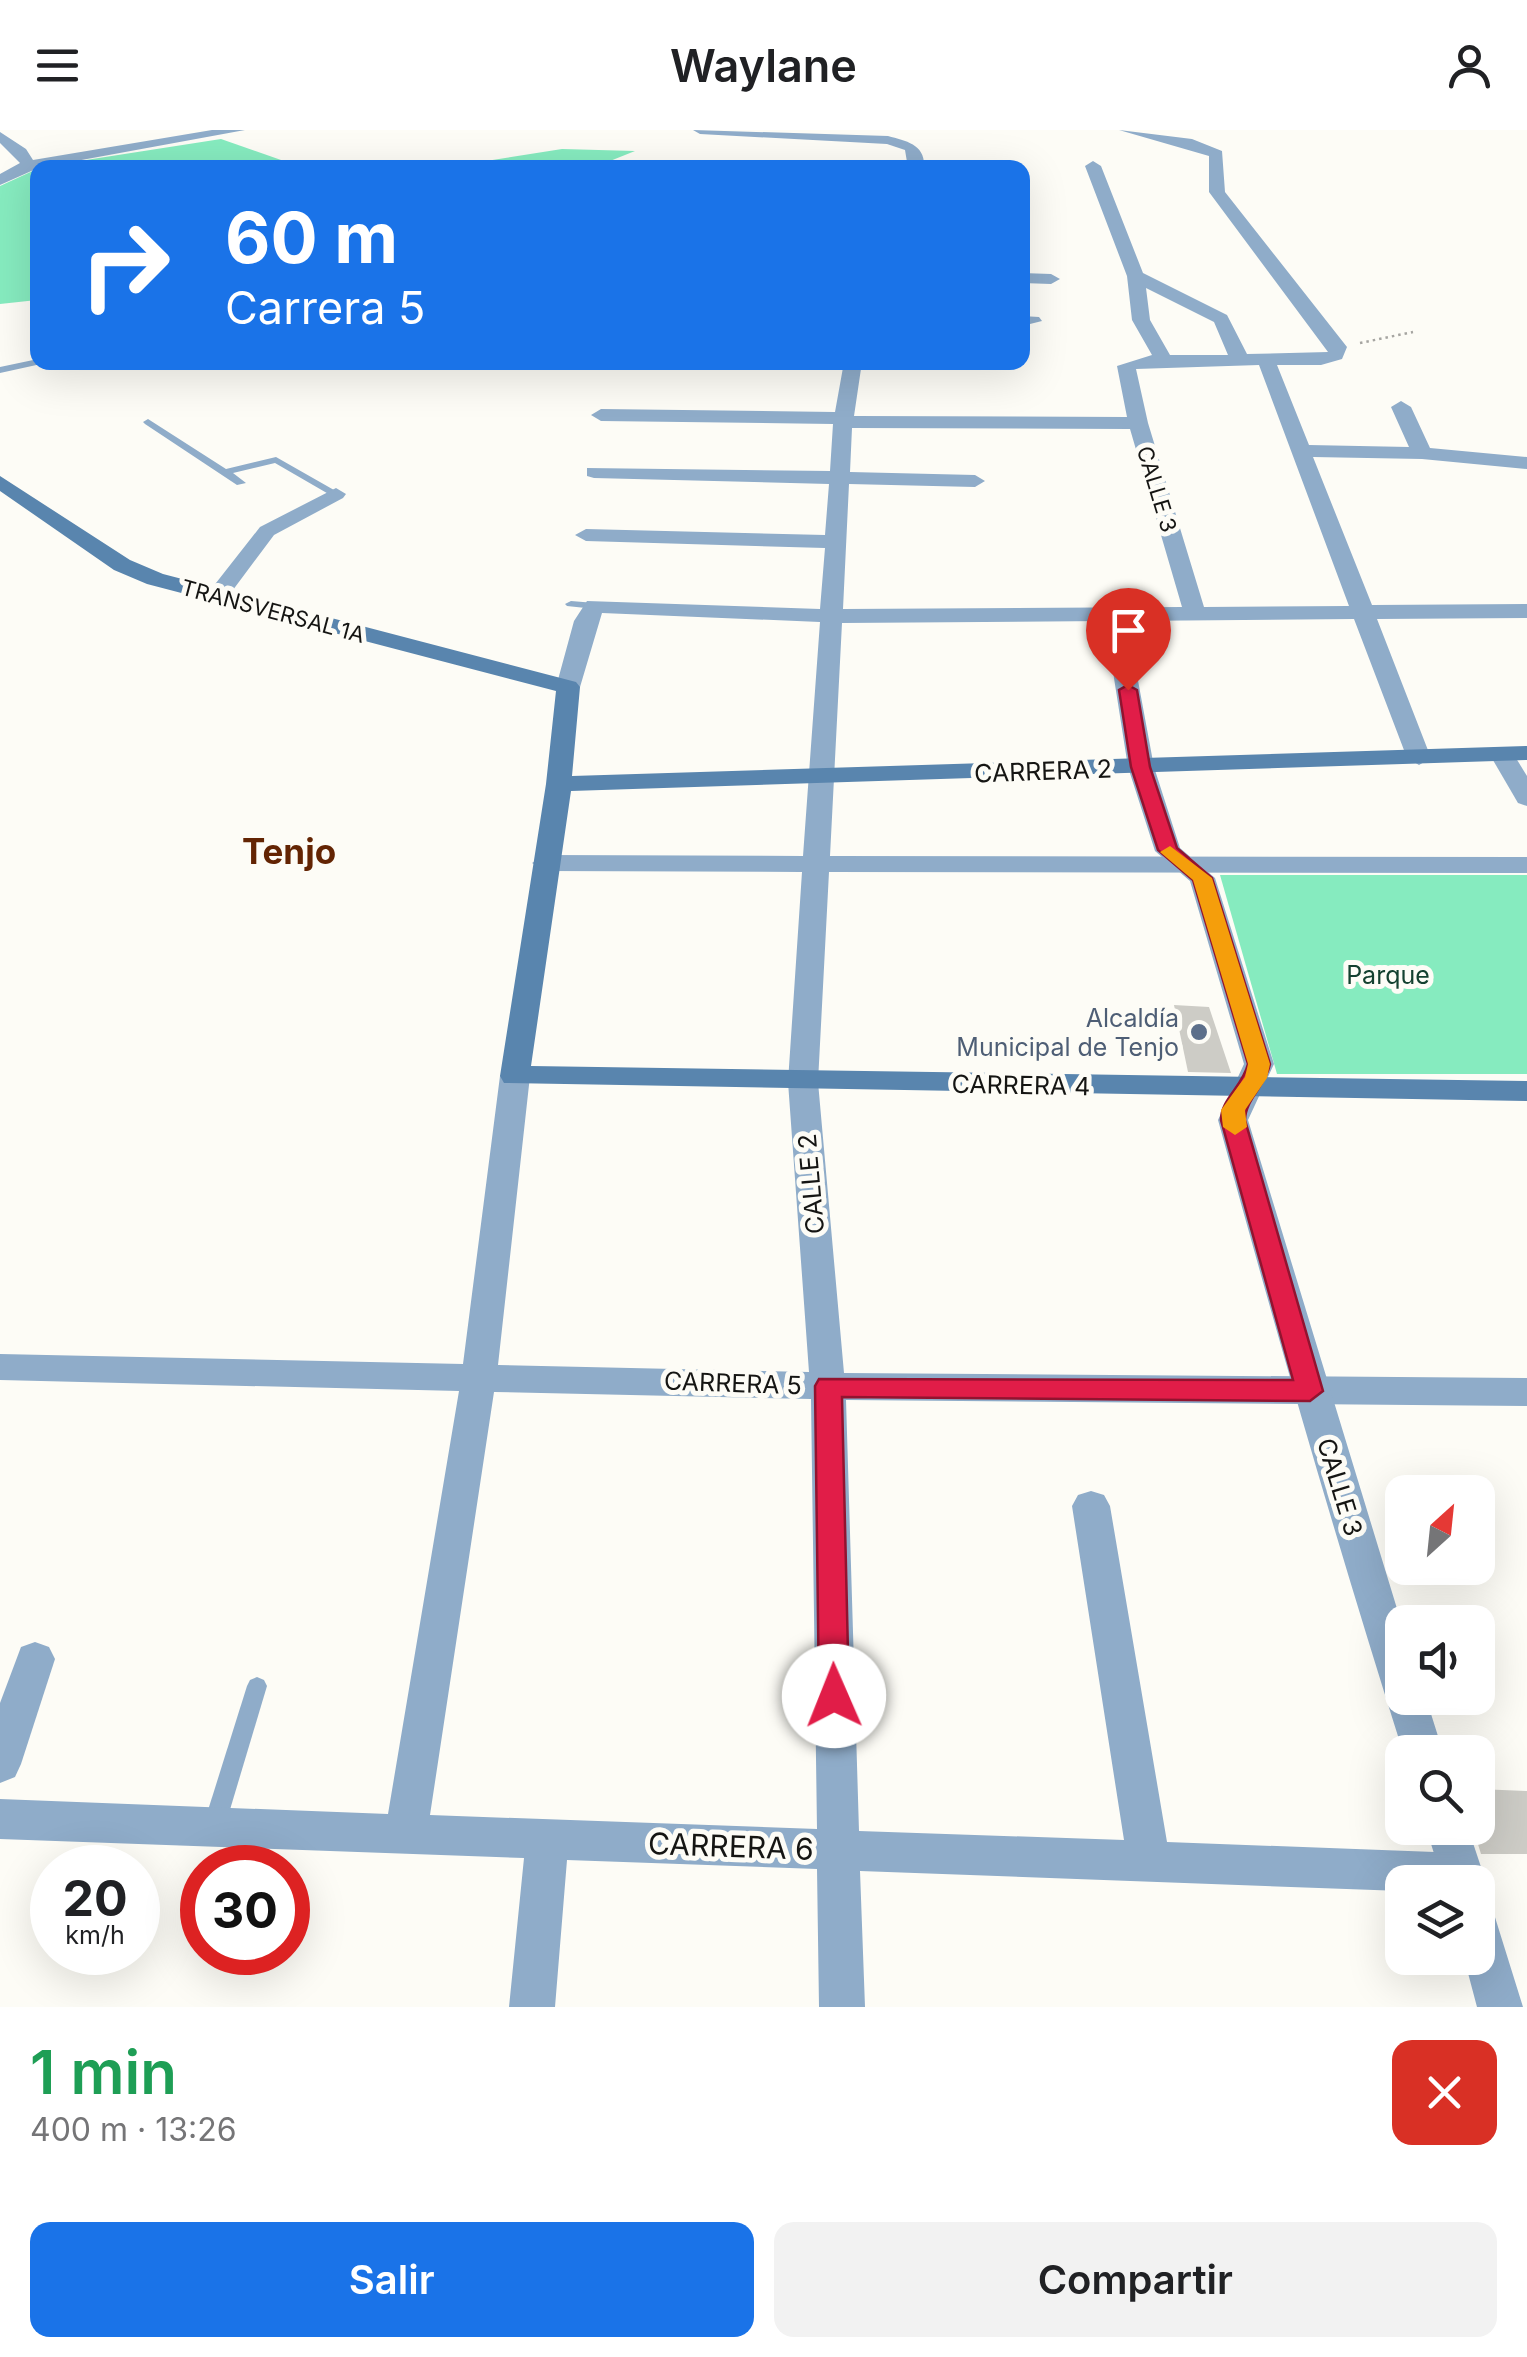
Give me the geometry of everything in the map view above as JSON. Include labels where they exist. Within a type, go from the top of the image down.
[{"type":"main road","name":"TRANSVERSAL 1A","points":[[0,482],[122,565],[216,597],[568,688]]},
{"type":"main road","points":[[515,1076],[558,784],[568,688]]},
{"type":"main road","name":"CARRERA 2","points":[[558,784],[822,779],[1514,754]]},
{"type":"main road","name":"CARRERA 4","points":[[515,1076],[1527,1091]]},
{"type":"street","points":[[53,160],[238,130]]},
{"type":"street","points":[[700,130],[888,140],[910,147],[917,160]]},
{"type":"street","points":[[1093,166],[1136,276],[1142,320],[1164,361],[1330,358],[1338,347],[1217,192],[1217,154],[1209,148],[1126,130]]},
{"type":"street","points":[[0,136],[21,152],[28,164],[0,180]]},
{"type":"street","points":[[1136,276],[1221,319],[1240,360]]},
{"type":"street","points":[[1030,278],[1050,278]]},
{"type":"street","points":[[1142,320],[1169,315],[1221,319]]},
{"type":"street","points":[[1266,360],[1418,758]]},
{"type":"street","name":"CALLE 3","points":[[1164,361],[1128,364],[1124,368],[1195,614]]},
{"type":"street","name":"CALLE 2","points":[[842,2007],[828,1386],[803,1082],[843,420],[852,370]]},
{"type":"street","points":[[1402,406],[1422,454]]},
{"type":"street","points":[[601,415],[1138,423]]},
{"type":"street","points":[[1300,450],[1527,463]]},
{"type":"street","points":[[941,456],[941,480]]},
{"type":"street","points":[[594,472],[976,482]]},
{"type":"street","points":[[216,597],[267,532],[336,494]]},
{"type":"street","points":[[586,535],[836,542]]},
{"type":"street","points":[[568,688],[584,621],[583,605],[832,616],[1527,611]]},
{"type":"street","name":"CALLE 3","points":[[1114,614],[1141,767],[1168,850],[1202,878],[1259,1064],[1256,1078],[1233,1110],[1233,1120],[1310,1391],[1385,1631]]},
{"type":"street","points":[[1514,754],[1527,798]]},
{"type":"street","points":[[545,863],[1527,865]]},
{"type":"street","points":[[406,1834],[479,1376],[515,1076]]},
{"type":"street","name":"CARRERA 5","points":[[0,1367],[828,1386],[1527,1392]]},
{"type":"street","points":[[1090,1506],[1149,1861]]},
{"type":"street","points":[[0,1764],[34,1659]]},
{"type":"street","name":"CARRERA 6","points":[[0,1819],[1149,1861],[1385,1874]]},
{"type":"street","points":[[532,2007],[547,1839]]},
{"type":"street","points":[[1491,1975],[1500,2007]]},
{"type":"lane","points":[[0,370],[30,364]]},
{"type":"lane","points":[[148,422],[241,483]]},
{"type":"lane","points":[[224,472],[276,460],[336,494]]},
{"type":"lane","points":[[214,1827],[257,1686]]},
{"type":"path","points":[[1338,347],[1414,332]]},
{"type":"green space","points":[[221,139],[281,160],[86,160]]},
{"type":"green space","points":[[562,149],[635,151],[612,160],[492,160]]},
{"type":"green space","points":[[30,172],[30,301],[0,304],[0,186]]},
{"type":"green space","name":"Parque","points":[[1220,875],[1527,875],[1527,1074],[1277,1074]]},
{"type":"building","name":"Alcaldía Municipal de Tenjo","points":[[1174,1005],[1209,1007],[1231,1073],[1188,1072]]},
{"type":"building","points":[[1495,1790],[1527,1791],[1527,1854],[1481,1854],[1478,1845],[1495,1845]]},
{"type":"slow traffic","points":[[1170,852],[1202,878],[1259,1064],[1256,1078],[1233,1110],[1235,1127]]},
{"type":"place","name":"Alcaldía Municipal de Tenjo","points":[[1199,1032]]},
{"type":"district","name":"Tenjo","points":[[289,851]]},
{"type":"route","points":[[834,1696],[828,1386],[1310,1391],[1233,1120],[1238,1099],[1256,1078],[1259,1064],[1202,878],[1168,850],[1141,767],[1128,690]]}]
